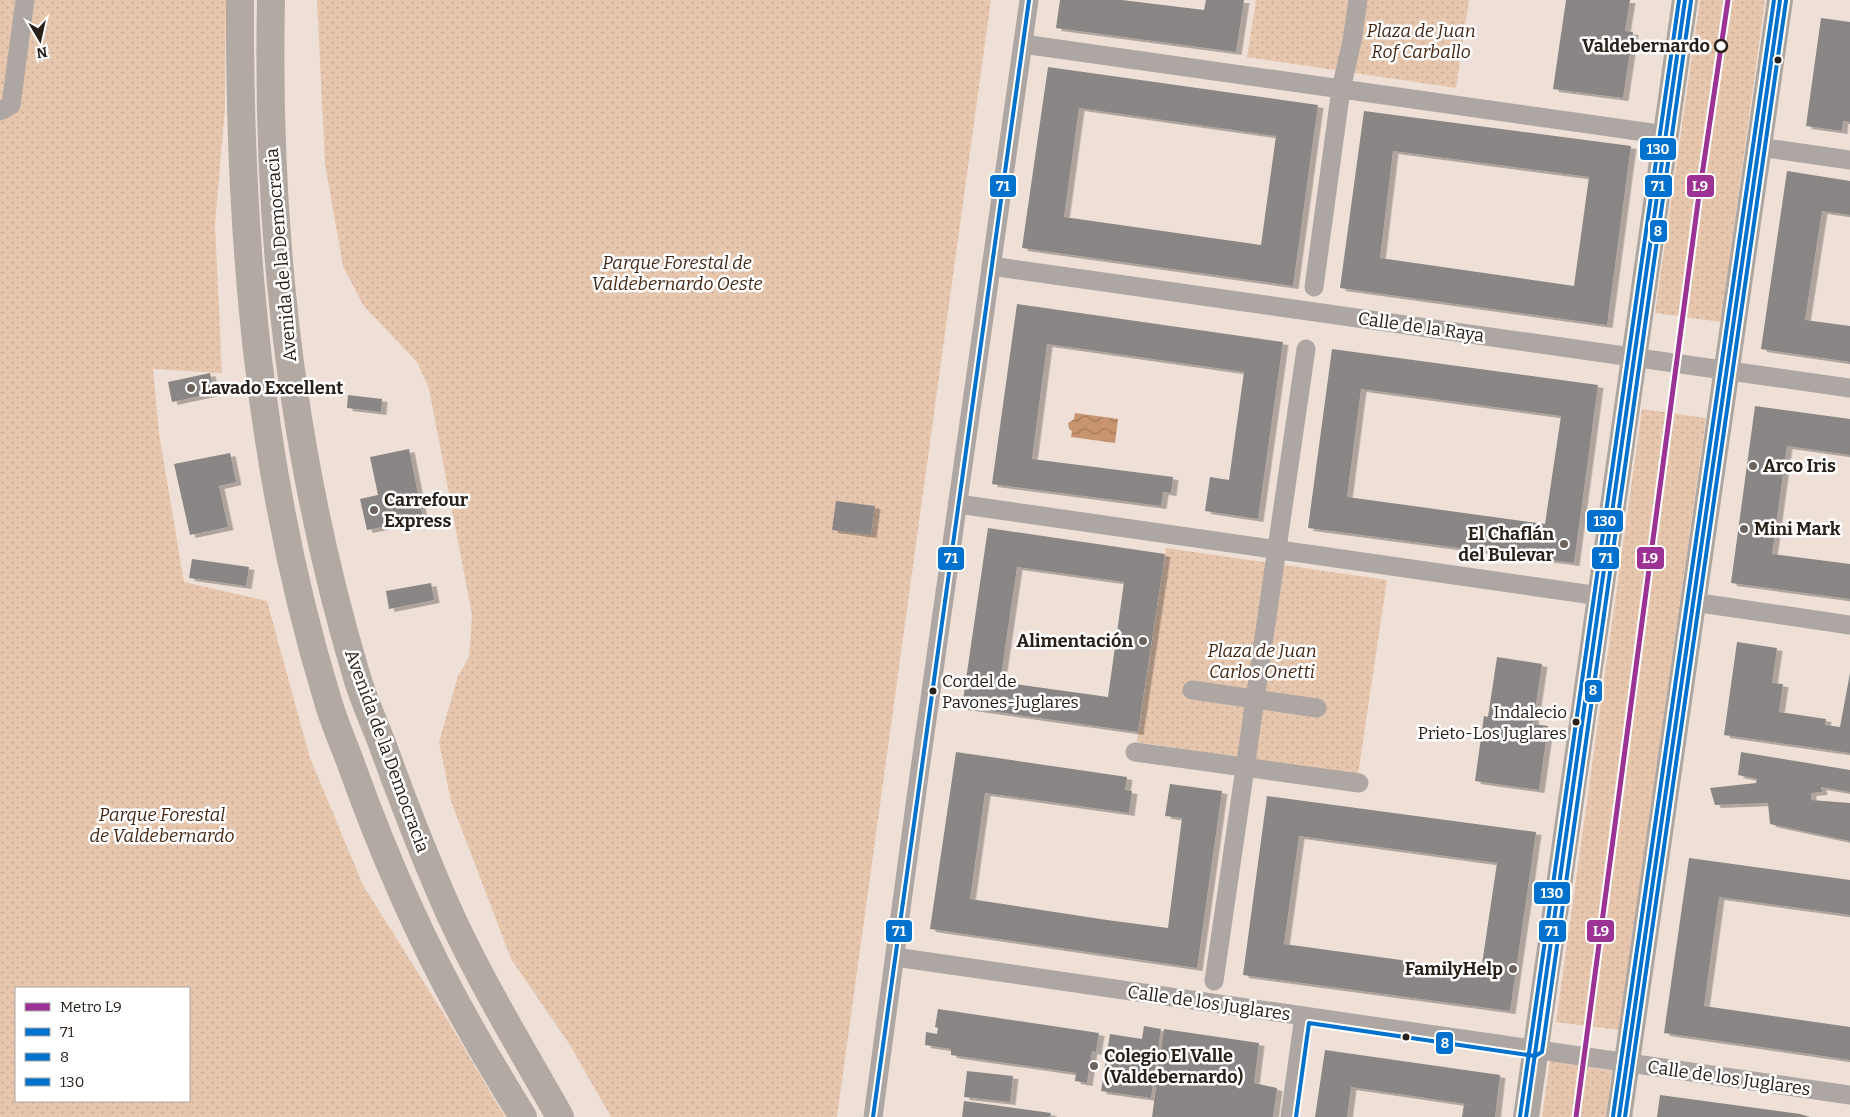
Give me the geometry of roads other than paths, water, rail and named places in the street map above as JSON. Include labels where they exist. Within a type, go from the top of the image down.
[{"type":"main road","name":"Avenida de la Democracia","points":[[240,0],[240,108],[244,192],[257,360],[290,556],[327,698],[373,825],[427,945],[471,1031],[523,1117]]},
{"type":"main road","name":"Avenida de la Democracia","points":[[271,0],[269,70],[273,193],[288,354],[323,551],[357,677],[441,896],[496,1005],[560,1117]]},
{"type":"street","points":[[5,112],[11,105],[25,0]]},
{"type":"street","points":[[873,1117],[1029,0]]},
{"type":"street","points":[[1314,287],[1341,89],[1352,40],[1358,0]]},
{"type":"street","points":[[1526,1117],[1685,0]]},
{"type":"street","points":[[1618,1117],[1780,0]]},
{"type":"street","points":[[1023,44],[1666,135]]},
{"type":"street","points":[[1759,147],[1850,160]]},
{"type":"street","name":"Calle de la Raya","points":[[991,266],[1850,388]]},
{"type":"street","points":[[1214,981],[1306,349]]},
{"type":"street","points":[[958,504],[1600,596]]},
{"type":"street","points":[[1693,602],[1850,625]]},
{"type":"street","points":[[1192,690],[1317,708]]},
{"type":"street","points":[[1136,752],[1359,783]]},
{"type":"street","name":"Calle de los Juglares","points":[[895,957],[1850,1095]]},
{"type":"street","points":[[1290,1117],[1304,1016]]},
{"type":"water","points":[[1075,413],[1118,419],[1115,443],[1071,437],[1072,431],[1069,429],[1068,423],[1074,419]]},
{"type":"metro line","name":"L9","points":[[1576,1117],[1698,202],[1728,0]]},
{"type":"place","name":"Valdebernardo","points":[[1721,46]]},
{"type":"place","name":"Lavado Excellent","points":[[191,388]]},
{"type":"place","name":"Arco Iris","points":[[1753,466]]},
{"type":"place","name":"Carrefour Express","points":[[374,510]]},
{"type":"place","name":"Mini Mark","points":[[1744,529]]},
{"type":"place","name":"El Chaflán del Bulevar","points":[[1564,544]]},
{"type":"place","name":"Alimentación","points":[[1143,641]]},
{"type":"place","name":"Cordel de Pavones-Juglares","points":[[933,691]]},
{"type":"place","name":"Indalecio Prieto-Los Juglares","points":[[1576,722]]},
{"type":"place","name":"FamilyHelp","points":[[1513,969]]},
{"type":"place","name":"Colegio El Valle (Valdebernardo)","points":[[1094,1066]]},
{"type":"park label","name":"Plaza de Juan Rof Carballo","points":[[1421,41]]},
{"type":"park label","name":"Parque Forestal de Valdebernardo Oeste","points":[[677,273]]},
{"type":"park label","name":"Plaza de Juan Carlos Onetti","points":[[1262,661]]},
{"type":"park label","name":"Parque Forestal de Valdebernardo","points":[[162,825]]}]
